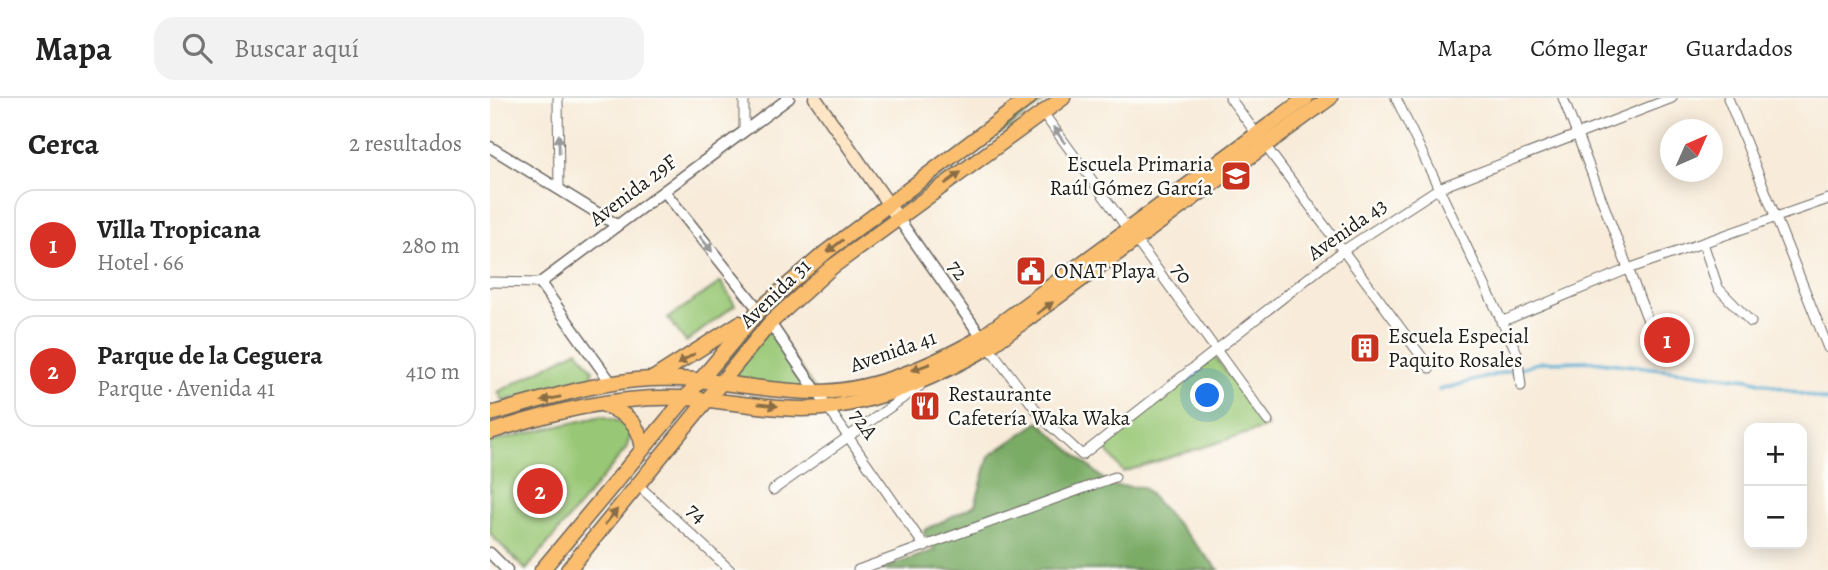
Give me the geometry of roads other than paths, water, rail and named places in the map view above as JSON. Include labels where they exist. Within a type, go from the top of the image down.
[{"type":"main road","name":"72","points":[[815,98],[898,218]]},
{"type":"main road","name":"Avenida 31","points":[[699,381],[759,310],[889,204],[1029,98]]},
{"type":"main road","name":"Avenida 31","points":[[707,399],[770,323],[832,267],[1063,98]]},
{"type":"main road","name":"Avenida 41","points":[[707,399],[829,407],[898,392],[930,379],[1133,235],[1260,139],[1306,98]]},
{"type":"main road","name":"Avenida 41","points":[[1260,139],[1330,98]]},
{"type":"main road","points":[[653,379],[759,310]]},
{"type":"main road","name":"Avenida 41","points":[[699,381],[817,392],[841,390],[900,375],[985,342]]},
{"type":"main road","points":[[490,414],[612,384],[653,379],[699,381]]},
{"type":"main road","points":[[542,570],[699,381]]},
{"type":"main road","points":[[490,432],[532,418],[636,398],[707,399]]},
{"type":"main road","points":[[568,570],[707,399]]},
{"type":"main road","points":[[602,404],[626,414],[635,422],[643,449]]},
{"type":"street","points":[[558,98],[559,189]]},
{"type":"street","points":[[744,98],[744,131]]},
{"type":"street","name":"Avenida 29F","points":[[540,283],[789,98]]},
{"type":"street","points":[[1230,98],[1430,368]]},
{"type":"street","points":[[1396,98],[1517,353],[1521,386]]},
{"type":"street","points":[[1563,98],[1657,347]]},
{"type":"street","name":"Avenida 43","points":[[1082,455],[1344,250],[1439,188],[1672,98]]},
{"type":"street","points":[[1728,98],[1778,217],[1828,348]]},
{"type":"street","name":"70","points":[[1043,113],[1268,421]]},
{"type":"street","points":[[490,147],[617,225]]},
{"type":"street","points":[[664,191],[759,310]]},
{"type":"street","points":[[1501,322],[1628,269],[1828,199]]},
{"type":"street","name":"72","points":[[898,218],[1043,419],[1082,455]]},
{"type":"street","points":[[1703,243],[1718,288],[1751,322]]},
{"type":"street","points":[[490,282],[540,283],[612,384]]},
{"type":"street","name":"72A","points":[[770,323],[925,547]]},
{"type":"street","points":[[773,490],[930,379]]},
{"type":"street","points":[[858,570],[1115,477]]},
{"type":"street","name":"74","points":[[638,485],[730,570]]},
{"type":"street","points":[[490,553],[507,570]]},
{"type":"waterway","points":[[1439,390],[1542,362],[1591,361],[1749,379],[1828,401]]},
{"type":"place","name":"Escuela Primaria Raúl Gómez García","points":[[1236,176]]},
{"type":"place","name":"ONAT Playa","points":[[1031,271]]},
{"type":"place","name":"Villa Tropicana","points":[[1667,340]]},
{"type":"place","name":"Escuela Especial Paquito Rosales","points":[[1365,348]]},
{"type":"place","name":"Restaurante Cafetería Waka Waka","points":[[925,406]]},
{"type":"place","name":"Parque de la Ceguera","points":[[540,491]]}]
